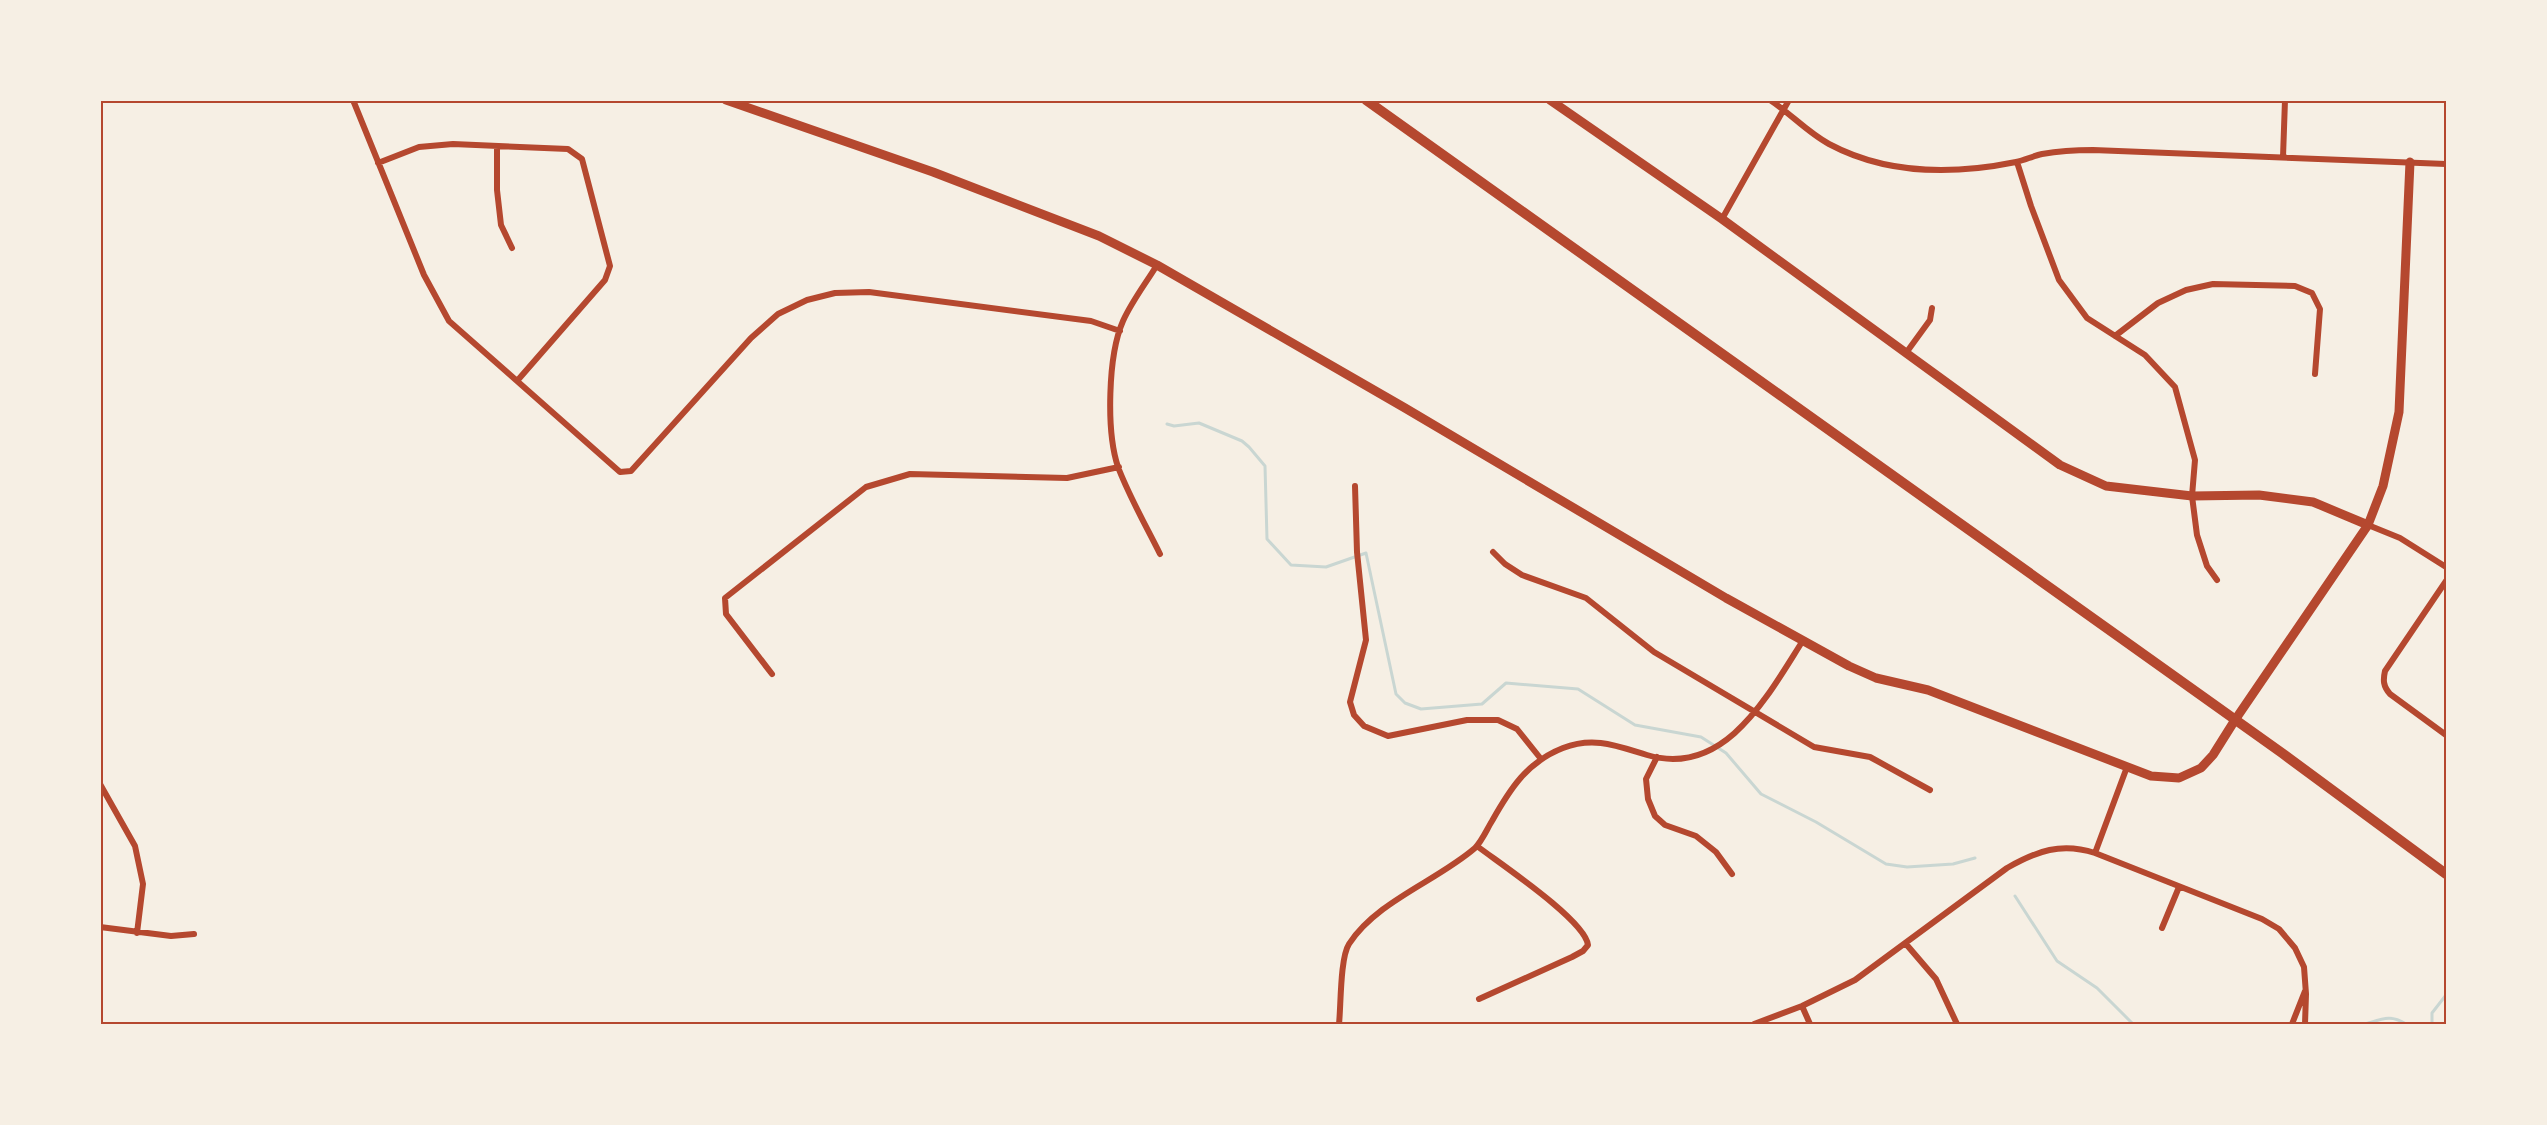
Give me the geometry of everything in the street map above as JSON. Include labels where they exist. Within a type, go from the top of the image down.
[{"type":"main road","points":[[1366,100],[2235,720],[2446,874]]},
{"type":"street","points":[[353,100],[424,275],[449,321],[620,472],[631,471],[751,338],[778,314],[807,300],[835,293],[869,292],[1091,321],[1120,331]]},
{"type":"street","points":[[726,100],[942,175],[1082,229],[1157,265],[1802,642],[1876,678],[1928,690],[2151,776],[2179,778],[2201,768],[2214,755],[2235,720],[2368,525],[2383,486],[2399,412],[2410,162]]},
{"type":"street","points":[[1550,100],[1722,219],[2060,465],[2106,486],[2192,496],[2259,495],[2313,502],[2400,538],[2446,567]]},
{"type":"street","points":[[1770,100],[1827,143],[1855,156],[1892,168],[1916,171],[1972,168],[2017,162],[2057,152],[2093,150],[2446,164]]},
{"type":"street","points":[[1722,219],[1789,100]]},
{"type":"street","points":[[2283,157],[2285,100]]},
{"type":"street","points":[[378,163],[419,147],[453,144],[568,149],[582,159],[610,266],[605,280],[518,381]]},
{"type":"street","points":[[497,146],[497,190],[501,225],[512,248]]},
{"type":"street","points":[[2017,162],[2059,280],[2086,318],[2145,355],[2175,387],[2196,460],[2192,496],[2197,535],[2207,566],[2217,580]]},
{"type":"street","points":[[1157,265],[1123,321],[1115,352],[1110,406],[1113,446],[1119,467],[1160,554]]},
{"type":"street","points":[[2115,336],[2158,303],[2186,290],[2214,284],[2295,286],[2312,292],[2320,309],[2315,374]]},
{"type":"street","points":[[1906,353],[1930,320],[1932,308]]},
{"type":"street","points":[[772,675],[726,614],[725,598],[866,487],[910,474],[1068,478],[1119,467]]},
{"type":"street","points":[[1356,486],[1357,552],[1366,640],[1350,702],[1354,715],[1364,726],[1388,736],[1467,720],[1498,720],[1517,729],[1541,759]]},
{"type":"street","points":[[1493,552],[1505,564],[1522,575],[1573,593],[1597,605],[1654,652],[1814,747],[1870,757],[1930,790]]},
{"type":"street","points":[[2446,581],[2385,671],[2383,679],[2385,688],[2390,694],[2446,735]]},
{"type":"street","points":[[1339,1024],[1343,969],[1348,945],[1374,915],[1429,881],[1477,846],[1510,790],[1529,767],[1563,748],[1595,741],[1619,745],[1657,757],[1684,758],[1712,751],[1734,735],[1753,712],[1802,642]]},
{"type":"street","points":[[1657,757],[1646,779],[1648,799],[1655,816],[1665,825],[1696,836],[1716,852],[1732,874]]},
{"type":"street","points":[[2095,853],[2127,767]]},
{"type":"street","points":[[100,784],[135,846],[143,884],[137,933]]},
{"type":"street","points":[[1477,846],[1574,922],[1587,939],[1588,945],[1572,957],[1479,999]]},
{"type":"street","points":[[1754,1024],[1802,1006],[1855,980],[2025,858],[2054,848],[2073,848],[2095,853],[2262,919],[2279,929],[2298,954],[2304,967],[2306,988],[2304,1024]]},
{"type":"street","points":[[2162,928],[2178,887]]},
{"type":"street","points":[[100,927],[171,936],[194,934]]},
{"type":"street","points":[[1906,944],[1936,979],[1957,1024]]},
{"type":"street","points":[[2292,1024],[2306,988]]},
{"type":"street","points":[[1802,1006],[1810,1024]]},
{"type":"waterway","points":[[1167,424],[1174,426],[1199,423],[1242,441],[1249,447],[1265,466],[1267,539],[1291,565],[1326,567],[1366,553],[1396,694],[1405,703],[1421,709],[1482,704],[1506,683],[1578,689],[1635,725],[1701,737],[1726,753],[1761,794],[1816,822],[1886,864],[1907,867],[1953,864],[1975,858]]},
{"type":"waterway","points":[[2015,896],[2057,961],[2097,988],[2133,1024]]},
{"type":"waterway","points":[[2432,1024],[2432,1013],[2446,995]]},
{"type":"waterway","points":[[2365,1024],[2391,1018],[2406,1024]]}]
